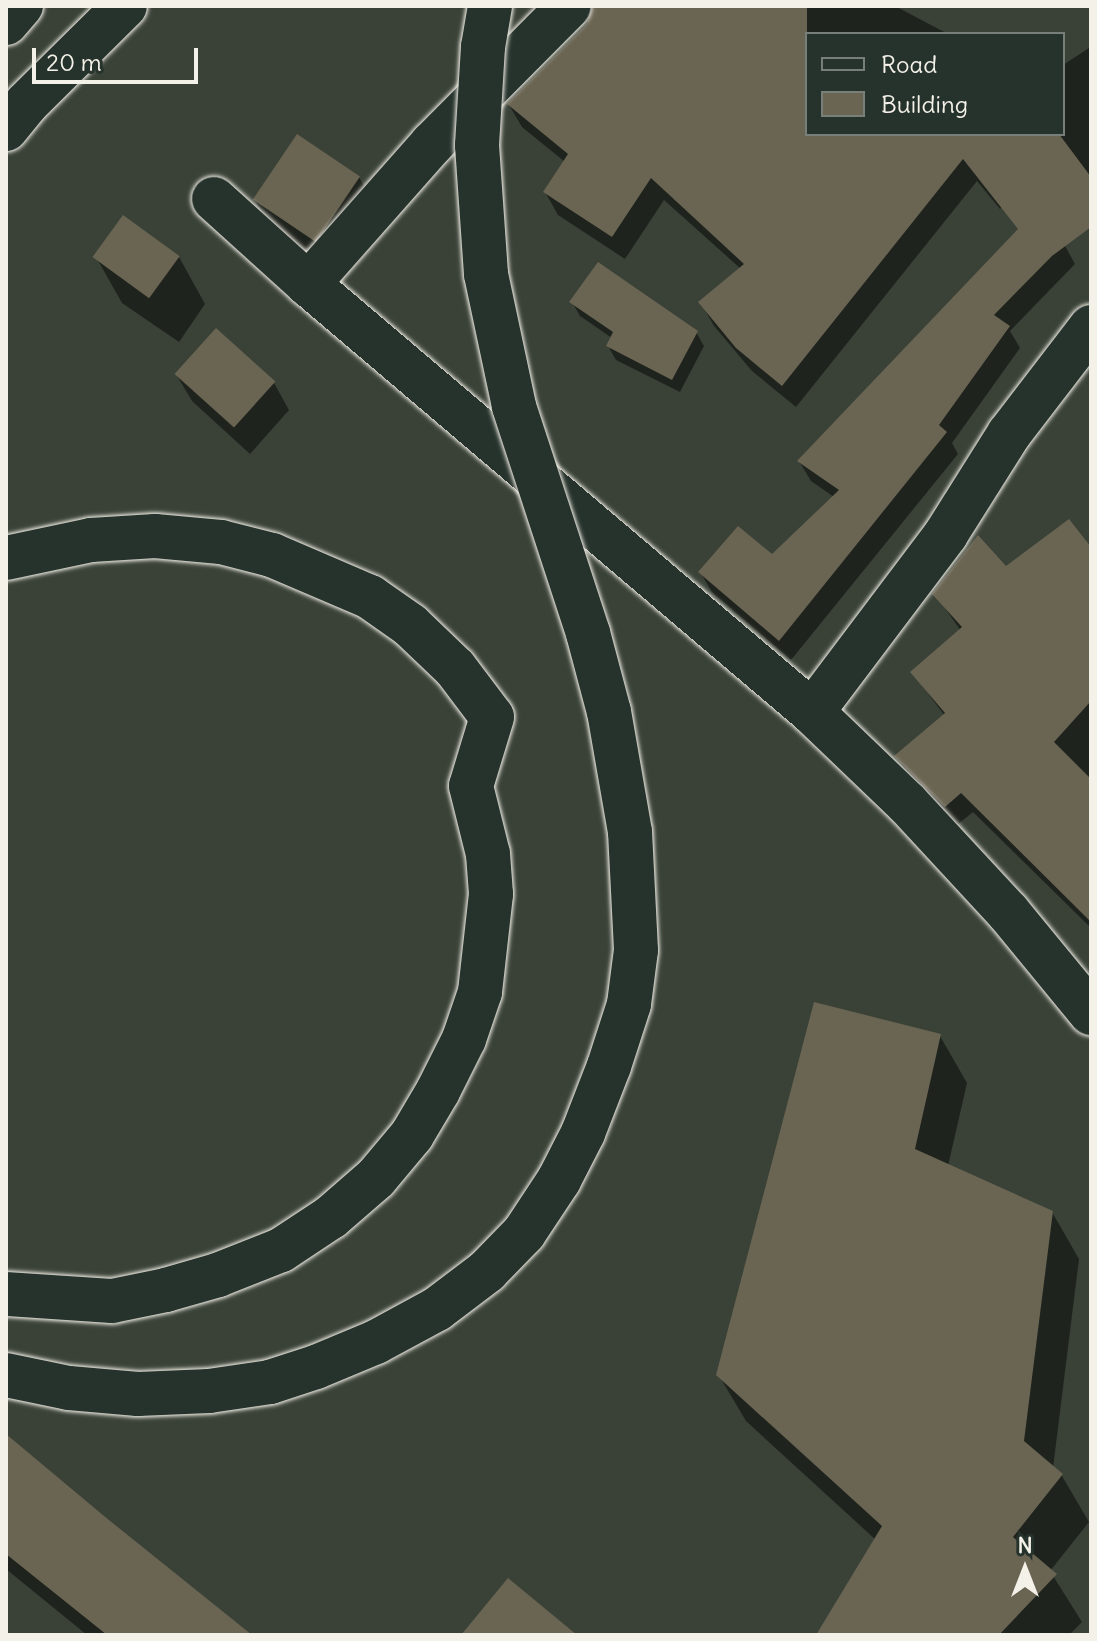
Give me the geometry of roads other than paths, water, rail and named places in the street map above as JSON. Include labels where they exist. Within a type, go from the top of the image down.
[{"type":"main road","points":[[6,23],[21,6]]},
{"type":"main road","points":[[6,129],[26,104],[125,6]]},
{"type":"main road","points":[[6,1375],[83,1389],[138,1394],[209,1391],[270,1382],[376,1342],[437,1309],[487,1271],[524,1233],[565,1168],[609,1066],[629,1004],[636,950],[630,832],[609,712],[588,633],[514,406],[486,274],[477,145],[483,47],[490,6]]},
{"type":"main road","points":[[308,284],[432,144],[569,6]]},
{"type":"main road","points":[[214,199],[308,284],[812,712],[937,836],[1008,912],[1091,1013]]},
{"type":"main road","points":[[812,712],[946,534],[1009,434],[1091,327]]},
{"type":"main road","points":[[6,558],[91,540],[155,536],[221,542],[272,555],[370,597],[410,625],[455,668],[492,717],[471,786],[488,854],[491,894],[480,992],[464,1039],[438,1091],[412,1135],[376,1178],[331,1217],[281,1250],[218,1275],[112,1301],[6,1294]]}]
